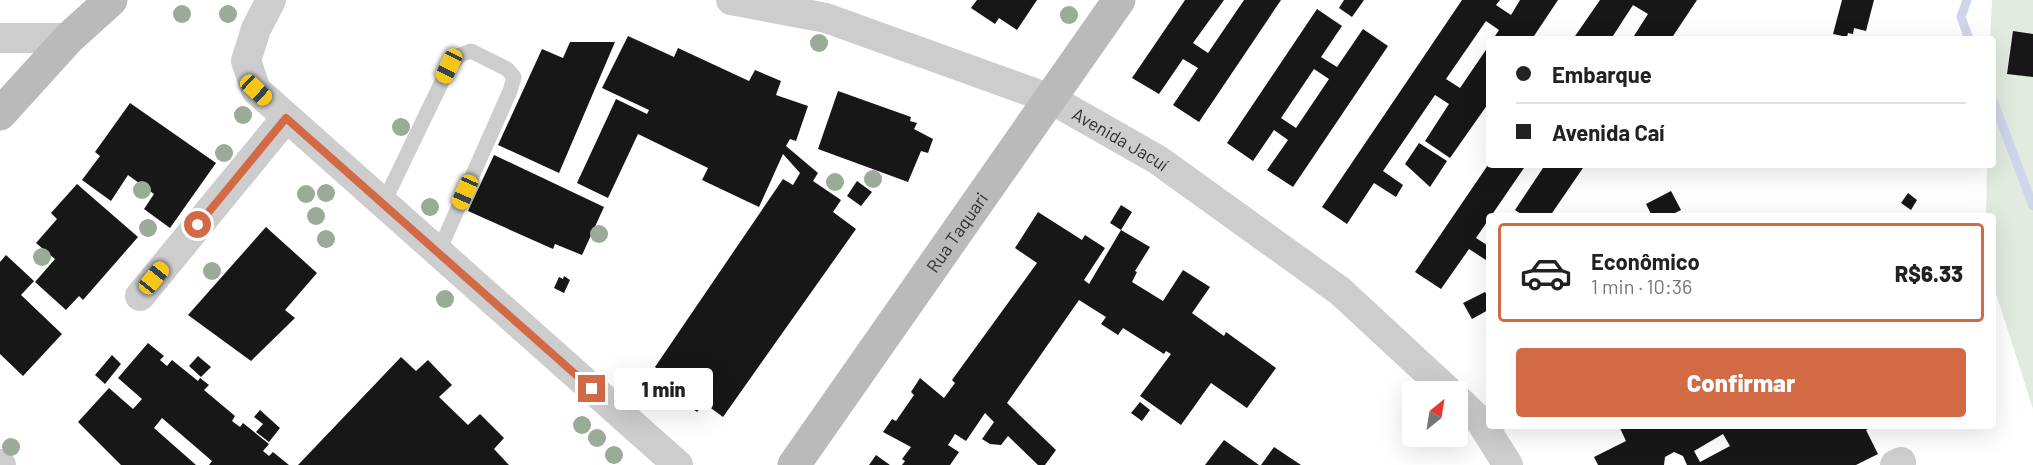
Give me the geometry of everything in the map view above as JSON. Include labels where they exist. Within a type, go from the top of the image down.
[{"type":"street","points":[[0,114],[69,38],[111,0]]},
{"type":"street","points":[[271,0],[256,29],[246,61],[256,90],[678,465]]},
{"type":"street","name":"Avenida Jacuí","points":[[731,0],[826,18],[1051,99],[1158,160],[1340,291],[1437,381]]},
{"type":"street","name":"Rua Taquari","points":[[794,465],[1119,0]]},
{"type":"street","points":[[0,39],[69,38]]},
{"type":"street","points":[[140,296],[286,118]]},
{"type":"street","points":[[1468,410],[1481,422],[1508,465]]},
{"type":"lane","points":[[383,204],[449,66],[460,55],[471,51],[507,69],[514,77],[510,91],[438,253]]},
{"type":"shaded area","points":[[1992,0],[2033,0],[2033,409],[1996,293],[1996,213],[1986,213],[1987,168],[1996,168],[1996,36],[1990,36]]},
{"type":"building","points":[[977,0],[1037,0],[1017,30],[999,18],[995,24],[971,8]]},
{"type":"building","points":[[1185,0],[1224,0],[1193,43],[1208,53],[1244,0],[1281,0],[1199,122],[1173,105],[1198,68],[1183,59],[1159,94],[1132,78]]},
{"type":"building","points":[[1344,0],[1364,0],[1352,17],[1339,8]]},
{"type":"building","points":[[1462,0],[1500,0],[1496,5],[1511,15],[1520,0],[1558,0],[1534,36],[1495,36],[1499,30],[1486,21],[1446,79],[1460,88],[1486,50],[1486,107],[1450,158],[1425,141],[1449,104],[1435,95],[1383,171],[1403,185],[1396,197],[1374,183],[1347,224],[1322,207]]},
{"type":"building","points":[[1600,0],[1697,0],[1673,36],[1634,36],[1648,14],[1633,5],[1613,36],[1575,36]]},
{"type":"building","points":[[1842,0],[1874,0],[1866,31],[1854,28],[1853,34],[1848,33],[1847,36],[1833,34]]},
{"type":"building","points":[[1317,9],[1342,26],[1321,57],[1337,67],[1363,29],[1388,46],[1293,187],[1267,170],[1288,140],[1274,130],[1253,161],[1227,143]],"holes":[[[1314,69],[1329,79],[1296,128],[1281,118]]]},
{"type":"building","points":[[2013,31],[2033,34],[2033,77],[2007,74]]},
{"type":"building","points":[[628,36],[674,57],[678,48],[749,81],[755,70],[781,81],[776,95],[808,106],[796,141],[790,139],[786,146],[818,173],[813,181],[841,200],[833,212],[856,229],[723,417],[704,403],[697,412],[669,391],[676,382],[655,367],[783,179],[793,185],[800,173],[783,154],[759,207],[702,180],[708,168],[638,134],[608,198],[577,183],[616,99],[647,114],[649,110],[602,88]]},
{"type":"building","points":[[570,42],[615,42],[559,173],[498,145],[542,49],[563,58]]},
{"type":"building","points":[[838,91],[911,117],[910,121],[917,123],[914,129],[933,139],[928,153],[921,151],[908,182],[818,149]]},
{"type":"building","points":[[130,103],[216,163],[170,228],[144,209],[154,194],[128,175],[111,201],[82,180],[100,156],[95,152]]},
{"type":"building","points":[[1419,143],[1447,161],[1430,187],[1405,164]]},
{"type":"building","points":[[494,155],[604,207],[582,255],[555,244],[553,249],[468,211]]},
{"type":"building","points":[[1486,168],[1524,168],[1493,213],[1486,213],[1486,223],[1476,238],[1486,244],[1486,260],[1469,249],[1441,289],[1415,272]]},
{"type":"building","points":[[1543,168],[1583,168],[1552,213],[1520,213],[1515,210]]},
{"type":"building","points":[[857,181],[872,192],[861,206],[847,196]]},
{"type":"building","points":[[77,184],[138,237],[83,300],[79,296],[66,310],[35,282],[55,259],[36,243],[57,219],[51,213]]},
{"type":"building","points":[[1671,191],[1681,210],[1675,213],[1650,213],[1646,204]]},
{"type":"building","points":[[1908,193],[1917,200],[1911,210],[1901,203]]},
{"type":"building","points":[[1121,205],[1132,212],[1121,230],[1110,223]]},
{"type":"building","points":[[1038,212],[1082,240],[1085,235],[1105,248],[1084,280],[1089,284],[1121,230],[1150,247],[1135,271],[1137,272],[1132,282],[1163,301],[1183,270],[1210,287],[1192,313],[1224,336],[1226,332],[1276,368],[1247,408],[1211,383],[1181,425],[1140,396],[1171,354],[1166,351],[1164,354],[1123,328],[1118,335],[1101,324],[1106,317],[1079,300],[1007,403],[1056,450],[1045,465],[1038,465],[1008,436],[1001,445],[990,444],[982,439],[994,422],[985,413],[966,441],[955,434],[948,445],[959,452],[950,465],[902,465],[905,461],[902,459],[911,447],[883,432],[892,419],[896,421],[914,395],[911,392],[920,378],[944,398],[955,383],[952,380],[1037,263],[1015,248]]},
{"type":"building","points":[[266,227],[317,273],[285,310],[295,318],[251,361],[188,315]]},
{"type":"building","points":[[6,255],[34,281],[21,295],[62,334],[23,376],[0,354],[0,262]]},
{"type":"building","points":[[564,276],[570,280],[564,293],[554,288],[559,277],[563,279]]},
{"type":"building","points":[[1486,293],[1486,311],[1472,319],[1463,303]]},
{"type":"building","points":[[148,343],[164,356],[160,360],[167,366],[172,360],[198,381],[200,378],[209,385],[204,390],[235,416],[232,421],[240,427],[243,423],[269,444],[263,451],[269,456],[273,452],[289,465],[209,465],[212,461],[162,418],[154,428],[196,465],[121,465],[78,422],[109,388],[133,409],[142,399],[118,378]]},
{"type":"building","points":[[112,355],[121,364],[105,384],[95,375]]},
{"type":"building","points":[[198,356],[211,367],[201,377],[189,366]]},
{"type":"building","points":[[401,357],[416,371],[428,360],[452,385],[439,397],[468,425],[480,414],[504,438],[494,449],[509,465],[298,465]]},
{"type":"building","points":[[1140,402],[1150,410],[1142,421],[1131,413]]},
{"type":"building","points":[[260,410],[280,428],[269,442],[256,432],[263,424],[254,417]]},
{"type":"building","points":[[1620,429],[1868,429],[1866,430],[1878,454],[1856,465],[1687,465],[1683,456],[1674,452],[1665,457],[1664,465],[1598,465],[1594,457],[1626,441]],"holes":[[[1723,434],[1730,446],[1700,462],[1694,451]]]},
{"type":"building","points":[[1224,440],[1259,465],[1205,465]]},
{"type":"building","points":[[1274,447],[1301,465],[1261,465]]},
{"type":"building","points":[[876,455],[890,465],[869,465]]},
{"type":"waterway","points":[[1967,0],[1961,17],[1968,36]]},
{"type":"waterway","points":[[1996,108],[2033,206]]},
{"type":"route","points":[[198,225],[286,118],[592,389]]}]
